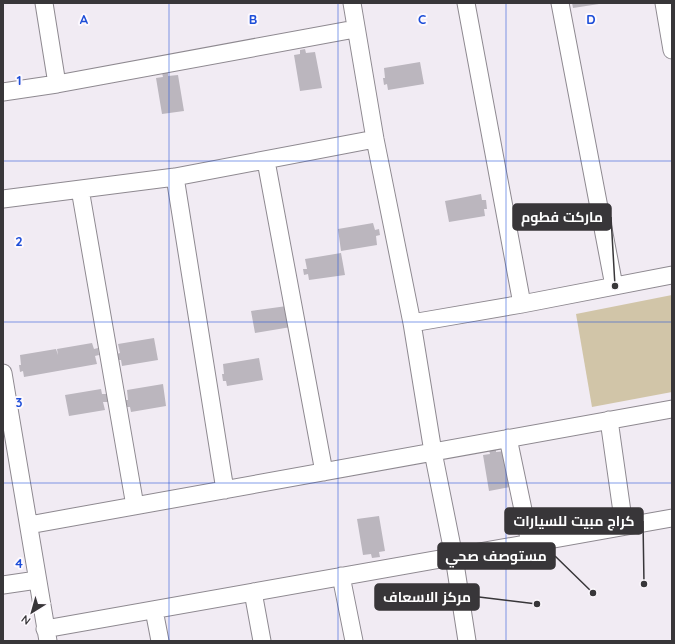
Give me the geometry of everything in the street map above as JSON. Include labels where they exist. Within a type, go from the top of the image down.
[{"type":"street","points":[[44,3],[57,84]]},
{"type":"street","points":[[352,3],[355,29],[375,139],[412,323],[433,452],[454,557],[467,641]]},
{"type":"street","points":[[466,3],[522,304]]},
{"type":"street","points":[[560,3],[614,286]]},
{"type":"street","points":[[664,3],[672,50]]},
{"type":"street","points":[[3,92],[57,84],[355,29]]},
{"type":"street","points":[[3,199],[174,177],[266,161],[375,139]]},
{"type":"street","points":[[266,161],[324,472]]},
{"type":"street","points":[[174,177],[225,490]]},
{"type":"street","points":[[80,189],[135,506]]},
{"type":"street","points":[[412,323],[522,304],[672,275]]},
{"type":"street","points":[[4,380],[47,635],[154,610],[672,518]]},
{"type":"street","points":[[29,525],[672,409]]},
{"type":"street","points":[[609,420],[624,526]]},
{"type":"street","points":[[508,438],[530,543]]},
{"type":"street","points":[[341,576],[354,641]]},
{"type":"street","points":[[3,586],[37,580]]},
{"type":"street","points":[[253,592],[262,641]]},
{"type":"street","points":[[154,610],[160,641]]},
{"type":"shaded area","points":[[672,295],[672,392],[592,407],[576,314]]},
{"type":"building","points":[[572,3],[599,3],[599,4],[573,8]]},
{"type":"building","points":[[305,49],[306,53],[315,52],[322,88],[300,91],[294,55],[300,54],[300,50]]},
{"type":"building","points":[[420,62],[424,84],[388,90],[387,84],[384,85],[384,68]]},
{"type":"building","points":[[162,73],[168,73],[168,76],[178,75],[184,111],[162,114],[156,78],[163,77]]},
{"type":"building","points":[[481,194],[482,200],[486,200],[487,209],[484,209],[485,216],[449,222],[445,201]]},
{"type":"building","points":[[373,223],[375,230],[379,229],[380,235],[376,236],[377,245],[341,251],[338,229]]},
{"type":"building","points":[[341,253],[345,275],[309,280],[308,274],[304,275],[303,269],[307,269],[305,259]]},
{"type":"building","points":[[287,306],[291,327],[255,333],[251,311]]},
{"type":"building","points":[[154,338],[158,360],[122,366],[121,360],[118,360],[117,354],[120,353],[118,344]]},
{"type":"building","points":[[92,343],[94,349],[98,348],[99,355],[95,356],[97,364],[24,377],[23,371],[20,372],[20,355],[56,349],[58,355],[57,349]]},
{"type":"building","points":[[259,358],[263,380],[227,386],[226,381],[223,381],[223,364]]},
{"type":"building","points":[[163,384],[166,406],[131,412],[130,407],[127,407],[125,400],[128,400],[127,390]]},
{"type":"building","points":[[101,389],[102,394],[107,394],[108,402],[103,402],[105,410],[69,416],[65,395]]},
{"type":"building","points":[[496,449],[496,452],[505,451],[510,487],[489,491],[483,455],[490,454],[489,450]]},
{"type":"building","points":[[379,516],[385,551],[379,552],[380,557],[372,558],[371,554],[363,555],[357,519]]},
{"type":"place","name":"ماركت فطوم","points":[[615,286]]},
{"type":"place","name":"كراج مبيت للسيارات","points":[[644,584]]},
{"type":"place","name":"مستوصف صحي","points":[[593,593]]},
{"type":"place","name":"مركز الاسعاف","points":[[537,604]]}]
